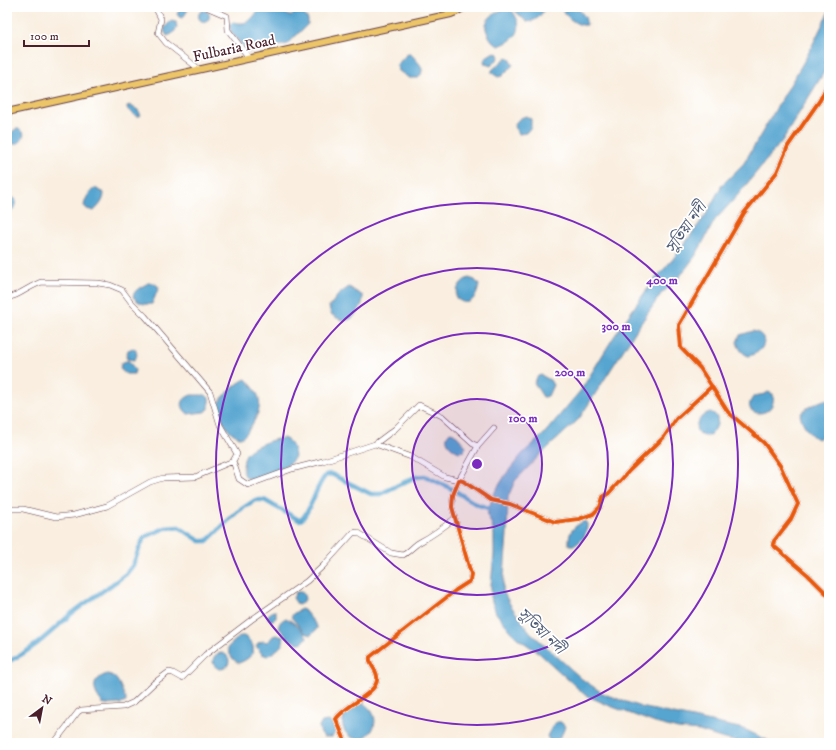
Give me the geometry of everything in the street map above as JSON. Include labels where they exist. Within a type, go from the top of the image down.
[{"type":"main road","name":"Fulbaria Road","points":[[7,112],[451,14],[465,7]]},
{"type":"street","points":[[155,7],[161,19],[158,33],[166,43],[199,69]]},
{"type":"street","points":[[206,7],[227,16],[228,30],[249,58]]},
{"type":"street","points":[[446,7],[451,14]]},
{"type":"street","points":[[829,82],[820,100],[788,146],[777,172],[744,213],[679,325],[681,348],[700,368],[728,412],[764,443],[781,467],[798,504],[791,519],[774,540],[773,544],[829,596]]},
{"type":"street","points":[[7,297],[13,297],[36,283],[42,282],[98,283],[110,285],[122,290],[210,392],[220,425],[237,454],[233,461],[194,477],[163,478],[150,482],[107,506],[74,515],[56,517],[23,509],[13,508],[7,510]]},
{"type":"street","points":[[375,444],[411,457],[445,477],[463,481],[491,500],[510,504],[555,522],[579,519],[593,514],[600,507],[603,497],[609,493],[664,437],[676,419],[712,386]]},
{"type":"street","points":[[233,461],[239,479],[248,485],[292,469],[323,461],[375,444],[394,429],[419,405],[442,416],[473,444],[478,446]]},
{"type":"street","points":[[346,743],[336,719],[346,708],[374,687],[377,677],[370,664],[370,656],[470,581],[471,574],[452,507],[453,495],[459,480],[478,446],[494,428]]},
{"type":"street","points":[[54,743],[81,710],[123,707],[134,702],[154,683],[169,672],[182,678],[205,655],[251,620],[307,581],[353,533],[357,532],[391,553],[403,556],[421,541],[434,534],[455,518]]},
{"type":"water","points":[[181,7],[189,8],[183,18],[179,17],[177,14]]},
{"type":"water","points":[[262,7],[280,7],[290,16],[300,10],[308,19],[308,24],[288,44],[249,52],[231,32],[229,25],[233,22],[247,22]]},
{"type":"water","points":[[507,7],[510,8],[518,20],[518,31],[512,39],[499,46],[490,38],[486,25],[487,21],[494,14]]},
{"type":"water","points":[[514,7],[545,7],[538,18],[527,22],[516,12]]},
{"type":"water","points":[[559,7],[577,7],[585,17],[587,25],[575,22]]},
{"type":"water","points":[[204,10],[208,12],[210,16],[208,20],[204,22],[200,20],[198,16],[200,12]]},
{"type":"water","points":[[829,11],[829,64],[782,141],[737,196],[715,220],[696,255],[678,279],[661,294],[579,419],[540,455],[515,481],[508,497],[503,591],[511,606],[530,632],[582,679],[604,694],[641,707],[744,729],[773,743],[743,743],[699,731],[678,729],[655,723],[585,695],[539,653],[516,637],[496,613],[491,599],[494,535],[492,525],[487,515],[493,495],[506,474],[522,454],[543,435],[581,390],[613,338],[640,299],[673,259],[705,216],[722,185],[744,163],[807,56]]},
{"type":"water","points":[[171,21],[176,22],[177,28],[172,34],[167,36],[164,31],[165,27]]},
{"type":"water","points":[[494,52],[498,54],[499,58],[491,66],[485,64],[484,61],[486,57]]},
{"type":"water","points":[[407,54],[411,54],[422,68],[421,74],[418,78],[409,78],[399,71],[397,65]]},
{"type":"water","points":[[507,57],[511,60],[513,65],[502,76],[498,77],[492,73],[492,70]]},
{"type":"water","points":[[129,105],[138,110],[141,115],[136,116],[127,109]]},
{"type":"water","points":[[526,116],[531,119],[531,127],[526,133],[519,134],[514,127],[517,121]]},
{"type":"water","points":[[16,129],[19,129],[24,134],[21,141],[11,144],[8,138]]},
{"type":"water","points":[[95,188],[104,193],[104,196],[94,211],[87,209],[84,206],[88,196]]},
{"type":"water","points":[[14,198],[16,200],[14,209],[7,216],[7,199]]},
{"type":"water","points":[[469,278],[475,280],[479,285],[478,290],[472,300],[468,302],[461,301],[456,298],[458,289],[461,283]]},
{"type":"water","points":[[148,283],[154,283],[159,287],[152,304],[141,303],[133,297],[137,290]]},
{"type":"water","points":[[349,287],[363,296],[363,301],[357,313],[351,319],[344,320],[331,314],[329,307],[339,294]]},
{"type":"water","points":[[753,331],[762,336],[764,344],[762,348],[754,354],[748,356],[744,354],[737,342],[740,335]]},
{"type":"water","points":[[133,348],[137,354],[136,357],[134,360],[127,359],[126,357],[128,350]]},
{"type":"water","points":[[129,361],[135,370],[134,374],[126,374],[120,369],[121,363]]},
{"type":"water","points":[[541,375],[550,380],[553,385],[548,396],[545,397],[543,397],[534,383],[538,376]]},
{"type":"water","points":[[246,379],[258,395],[260,405],[253,423],[241,438],[231,432],[225,425],[217,405],[230,390],[238,383]]},
{"type":"water","points":[[768,392],[773,394],[773,403],[770,409],[759,413],[753,412],[750,408],[750,403],[754,396]]},
{"type":"water","points":[[191,395],[206,395],[209,398],[209,409],[204,412],[188,414],[183,408],[182,403]]},
{"type":"water","points":[[824,400],[829,401],[829,432],[818,439],[812,436],[800,415],[807,408]]},
{"type":"water","points":[[710,412],[715,415],[717,424],[712,433],[704,436],[699,433],[696,427],[698,421]]},
{"type":"water","points":[[450,432],[454,433],[466,446],[464,451],[459,452],[448,444],[447,438]]},
{"type":"water","points":[[283,438],[292,445],[294,451],[295,457],[290,463],[281,469],[258,479],[249,479],[246,477],[243,469],[246,454],[253,448],[263,443]]},
{"type":"water","points":[[585,521],[587,524],[586,533],[581,541],[575,545],[569,545],[569,536],[574,527]]},
{"type":"water","points":[[296,592],[301,592],[304,594],[305,600],[299,605],[293,598]]},
{"type":"water","points":[[301,609],[304,610],[317,626],[317,629],[311,635],[305,633],[291,617],[294,613]]},
{"type":"water","points":[[273,611],[276,611],[276,618],[271,621],[268,618],[268,615]]},
{"type":"water","points":[[286,618],[298,626],[305,634],[307,637],[304,641],[296,643],[292,641],[279,628],[280,623]]},
{"type":"water","points":[[276,635],[283,637],[283,643],[281,646],[267,656],[262,654],[256,646],[258,643],[263,641],[268,642],[273,636]]},
{"type":"water","points":[[240,636],[244,636],[249,640],[252,644],[253,651],[249,658],[239,663],[231,656],[228,647]]},
{"type":"water","points":[[218,653],[224,653],[229,658],[227,667],[224,669],[218,669],[213,664],[213,658]]},
{"type":"water","points":[[107,674],[111,675],[117,680],[126,702],[121,704],[104,705],[100,701],[96,692],[95,684],[97,680]]},
{"type":"water","points":[[363,703],[371,710],[375,718],[374,725],[372,731],[366,736],[353,738],[345,731],[343,720],[351,709]]},
{"type":"water","points":[[328,721],[332,723],[336,731],[332,737],[324,737],[321,734],[319,727],[322,722]]},
{"type":"water","points":[[557,722],[561,722],[565,726],[563,732],[557,739],[549,740],[547,736],[553,725]]},
{"type":"waterway","points":[[7,662],[33,647],[71,614],[126,574],[133,565],[145,537],[165,528],[179,527],[200,541],[207,541],[237,512],[255,500],[264,500],[299,520],[302,519],[309,509],[319,485],[326,475],[331,474],[371,494],[380,494],[415,477],[425,476],[452,489],[476,504],[491,509]]},
{"type":"cycle path","points":[[829,82],[820,100],[788,146],[777,172],[744,213],[679,325],[681,348],[700,368],[728,412],[764,443],[781,467],[798,504],[791,519],[773,544],[829,596]]},
{"type":"cycle path","points":[[346,743],[336,719],[346,709],[366,695],[375,685],[377,677],[370,657],[456,590],[470,581],[471,574],[452,507],[453,495],[459,480],[463,481],[491,500],[510,504],[555,522],[579,519],[593,514],[600,507],[603,497],[609,493],[664,437],[676,419],[712,386]]},
{"type":"water label","name":"সুতিয়া নদী","points":[[685,227]]},
{"type":"water label","name":"সুতিয়া নদী","points":[[542,630]]}]
